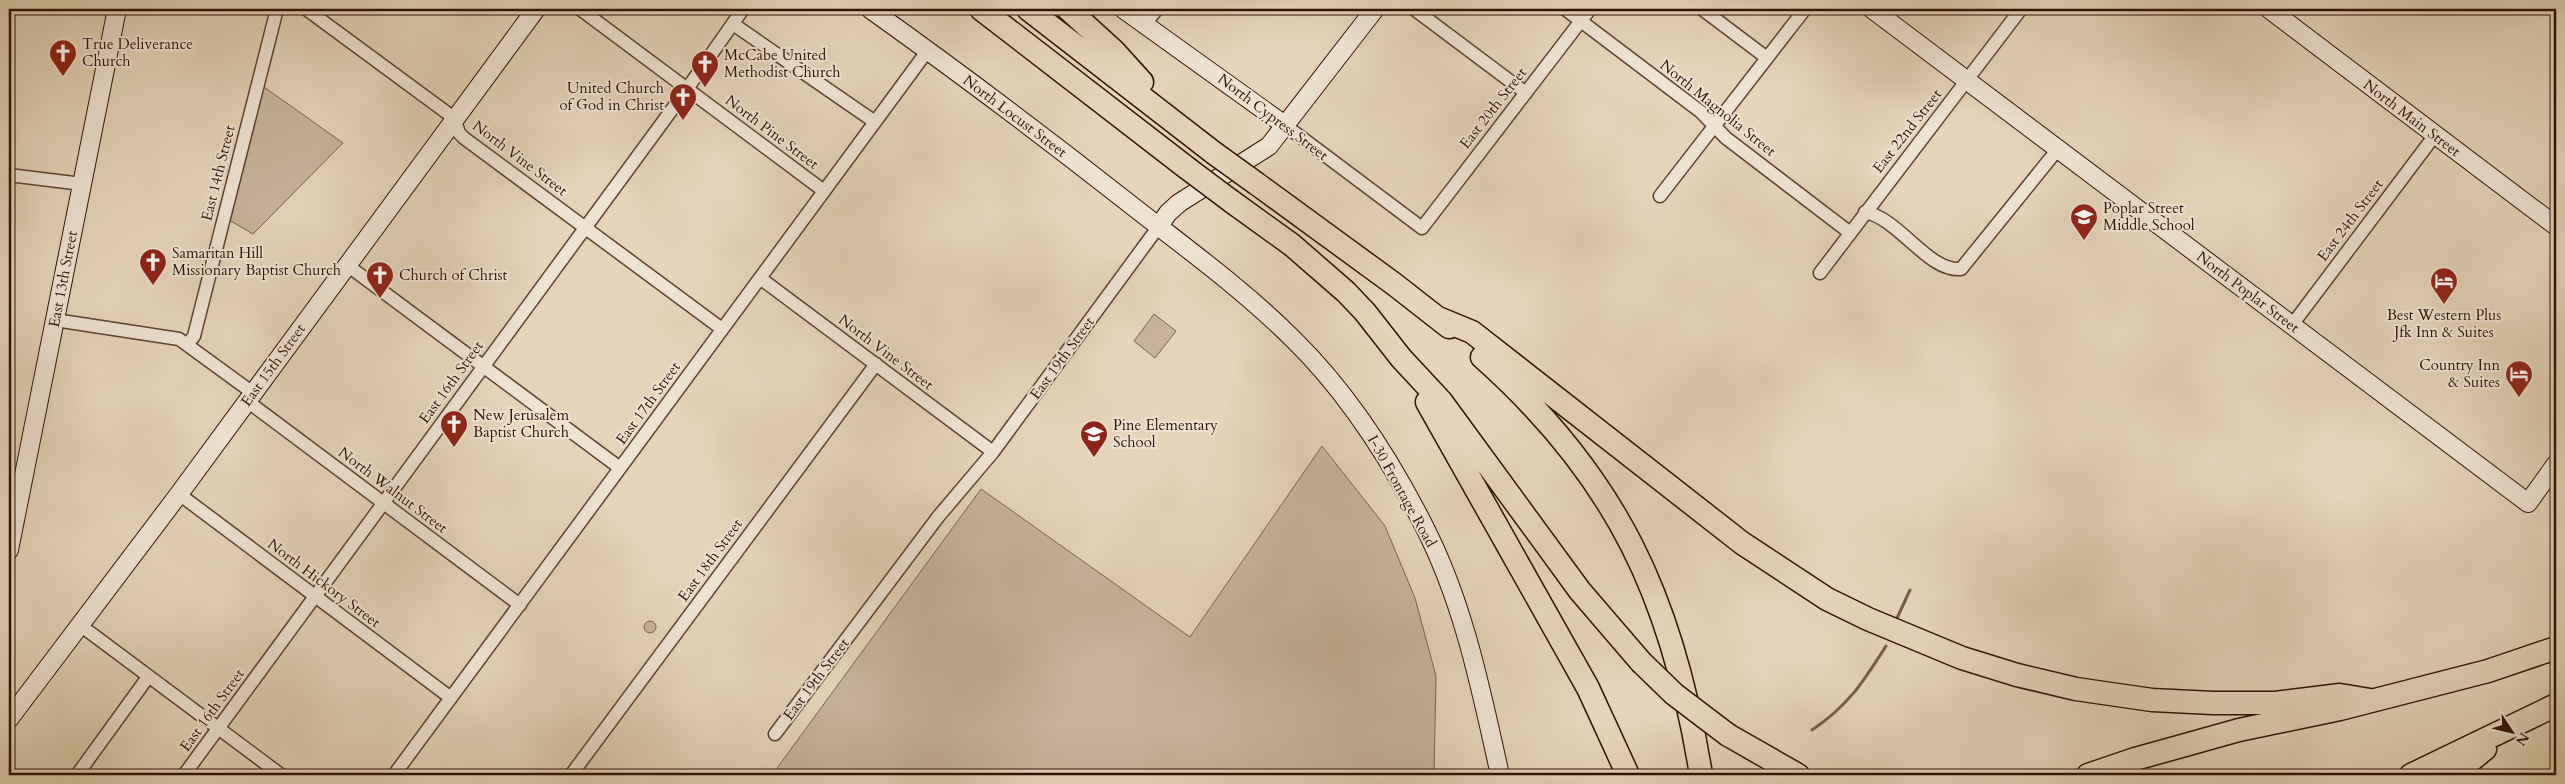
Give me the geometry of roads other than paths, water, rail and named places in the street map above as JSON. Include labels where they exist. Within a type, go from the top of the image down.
[{"type":"highway","points":[[981,9],[1187,168],[1292,245],[1346,292],[1401,358],[1441,401],[1580,592],[1641,662],[1674,694],[1728,735],[1798,775]]},
{"type":"highway","points":[[1028,9],[1214,153],[1438,318],[1520,390],[1592,477],[1629,537],[1657,598],[1676,656],[1701,775]]},
{"type":"highway","points":[[1068,9],[1114,51],[1180,126]]},
{"type":"highway","points":[[1438,318],[1472,332],[1742,542],[1780,569],[1841,606],[1917,641],[1962,658],[2018,675],[2115,695],[2213,703],[2275,703],[2340,695],[2370,700]]},
{"type":"highway","points":[[1401,358],[1493,516],[1588,688],[1626,770]]},
{"type":"highway","points":[[2088,775],[2135,759],[2239,730],[2340,709],[2488,671],[2556,648]]},
{"type":"highway","points":[[2411,775],[2556,705]]},
{"type":"highway","points":[[2453,775],[2472,758],[2528,719]]},
{"type":"main road","name":"East 13th Street","points":[[9,550],[117,9]]},
{"type":"main road","name":"East 15th Street","points":[[12,710],[80,626],[536,9]]},
{"type":"main road","name":"North Locust Street","points":[[870,9],[928,50],[1159,226]]},
{"type":"main road","name":"North Cypress Street","points":[[1123,9],[1286,126]]},
{"type":"main road","name":"East 19th Street","points":[[1159,226],[1168,213],[1179,203],[1258,155],[1277,138],[1375,9]]},
{"type":"main road","name":"North Poplar Street","points":[[1872,9],[2528,503],[2556,464]]},
{"type":"main road","name":"North Main Street","points":[[2269,9],[2556,226]]},
{"type":"main road","name":"I-30 Frontage Road","points":[[1159,226],[1218,272],[1295,341],[1347,401],[1376,441],[1424,526],[1450,586],[1480,682],[1500,775]]},
{"type":"street","name":"East 14th Street","points":[[188,344],[194,336],[277,9]]},
{"type":"street","name":"North Vine Street","points":[[306,9],[454,118],[459,133],[464,138],[722,329]]},
{"type":"street","name":"North Pine Street","points":[[580,9],[824,191]]},
{"type":"street","name":"East 16th Street","points":[[184,775],[382,502],[687,89],[743,9]]},
{"type":"street","points":[[1145,24],[1157,9]]},
{"type":"street","points":[[1414,9],[1526,93]]},
{"type":"street","name":"North Magnolia Street","points":[[1565,9],[1701,112],[1726,138],[1849,232]]},
{"type":"street","name":"East 20th Street","points":[[1422,228],[1590,9]]},
{"type":"street","points":[[1702,9],[1767,58]]},
{"type":"street","points":[[1660,196],[1805,9]]},
{"type":"street","name":"East 22nd Street","points":[[1820,273],[1849,232],[2021,9]]},
{"type":"street","points":[[733,24],[875,122]]},
{"type":"street","name":"East 17th Street","points":[[394,775],[928,50]]},
{"type":"street","name":"North Cypress Street","points":[[1286,126],[1422,228]]},
{"type":"street","name":"East 24th Street","points":[[2292,325],[2435,135]]},
{"type":"street","points":[[1865,212],[1883,217],[1947,268],[1961,269],[1966,266],[2058,149]]},
{"type":"street","points":[[14,175],[82,184]]},
{"type":"street","name":"East 19th Street","points":[[775,734],[938,517],[993,452],[1159,226]]},
{"type":"street","points":[[347,265],[620,468]]},
{"type":"street","name":"North Vine Street","points":[[760,278],[993,452]]},
{"type":"street","name":"North Walnut Street","points":[[55,320],[179,339],[188,344],[250,397],[382,502],[520,604]]},
{"type":"street","name":"East 18th Street","points":[[571,775],[876,364]]},
{"type":"street","name":"North Hickory Street","points":[[178,494],[451,698]]},
{"type":"street","points":[[80,626],[281,775]]},
{"type":"street","points":[[77,775],[148,677]]},
{"type":"waterway","points":[[1897,618],[1910,590]]},
{"type":"waterway","points":[[1812,730],[1846,702],[1870,671],[1886,646]]},
{"type":"place","name":"True Deliverance Church","points":[[63,77]]},
{"type":"place","name":"McCabe United Methodist Church","points":[[705,88]]},
{"type":"place","name":"United Church of God in Christ","points":[[683,121]]},
{"type":"place","name":"Poplar Street Middle School","points":[[2084,241]]},
{"type":"place","name":"Samaritan Hill Missionary Baptist Church","points":[[153,286]]},
{"type":"place","name":"Church of Christ","points":[[380,299]]},
{"type":"place","name":"Best Western Plus Jfk Inn & Suites","points":[[2444,305]]},
{"type":"place","name":"Country Inn & Suites","points":[[2519,398]]},
{"type":"place","name":"New Jerusalem Baptist Church","points":[[454,448]]},
{"type":"place","name":"Pine Elementary School","points":[[1094,458]]}]
